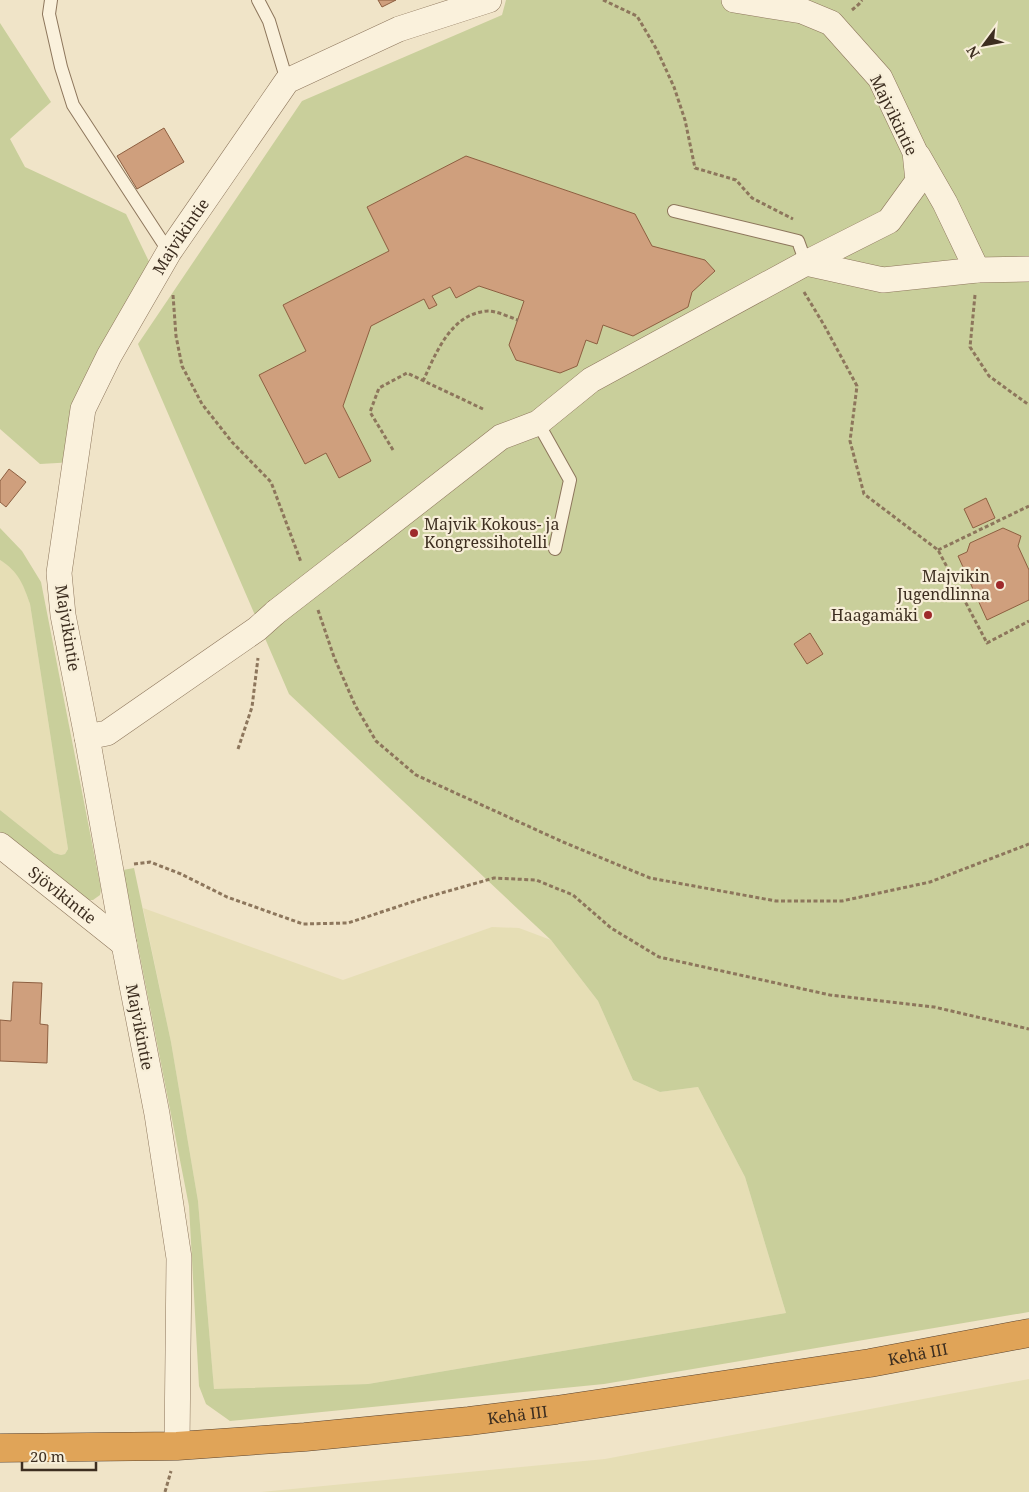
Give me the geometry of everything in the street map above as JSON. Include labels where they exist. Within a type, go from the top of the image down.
[{"type":"highway","name":"Kehä III","points":[[0,1448],[178,1446],[315,1436],[469,1421],[556,1410],[870,1363],[1029,1332]]},
{"type":"street","points":[[287,80],[398,30],[489,0]]},
{"type":"street","name":"Majvikintie","points":[[538,423],[590,380],[798,258],[889,220],[918,181],[915,152],[880,78],[832,23],[802,11],[734,0]]},
{"type":"street","name":"Majvikintie","points":[[178,1446],[179,1258],[157,1114],[111,866],[97,735],[63,616],[59,573],[83,409],[109,356],[169,252],[287,80]]},
{"type":"street","points":[[915,152],[945,203],[977,270]]},
{"type":"street","points":[[798,258],[883,280],[977,270],[1029,269]]},
{"type":"street","points":[[97,735],[257,629],[276,612],[501,436],[538,423]]},
{"type":"street","name":"Sjövikintie","points":[[0,845],[124,944]]},
{"type":"lane","points":[[51,0],[49,14],[61,67],[73,105],[169,252]]},
{"type":"lane","points":[[258,0],[269,21],[287,80]]},
{"type":"lane","points":[[674,211],[798,258]]},
{"type":"lane","points":[[538,423],[570,480],[555,549]]},
{"type":"path","points":[[602,0],[637,16],[657,50],[674,88],[685,120],[695,168],[736,180],[752,198],[794,219],[798,258],[824,325],[857,386],[850,441],[864,494],[938,550],[987,643],[1029,621]]},
{"type":"path","points":[[169,252],[176,336],[182,366],[202,404],[232,442],[271,482],[302,564]]},
{"type":"path","points":[[977,270],[970,347],[988,376],[1029,405]]},
{"type":"path","points":[[423,381],[439,346],[457,323],[475,313],[490,311],[518,320]]},
{"type":"path","points":[[392,450],[370,412],[379,388],[407,373],[483,410]]},
{"type":"path","points":[[938,550],[1029,506]]},
{"type":"path","points":[[315,601],[334,657],[355,706],[376,740],[416,775],[563,842],[650,878],[776,901],[842,901],[930,882],[1029,844]]},
{"type":"path","points":[[238,750],[252,707],[261,639],[257,629]]},
{"type":"path","points":[[111,866],[150,862],[181,874],[226,897],[303,924],[348,924],[424,898],[494,878],[536,880],[573,895],[611,928],[659,957],[830,996],[934,1007],[1029,1029]]},
{"type":"shaded area","points":[[0,560],[11,567],[21,579],[30,604],[68,849],[65,854],[61,855],[54,853],[0,810]]},
{"type":"shaded area","points":[[143,908],[343,980],[492,927],[519,928],[551,940],[598,1001],[633,1080],[660,1092],[698,1087],[745,1177],[786,1313],[368,1384],[214,1390],[198,1201],[171,1042]]},
{"type":"shaded area","points":[[1029,1379],[1029,1492],[261,1492],[605,1459]]},
{"type":"green space","points":[[506,0],[1029,0],[1029,1312],[604,1384],[230,1421],[206,1404],[199,1386],[189,1206],[123,870],[134,868],[171,1042],[198,1201],[214,1389],[368,1384],[786,1313],[745,1177],[698,1087],[660,1092],[633,1080],[598,1001],[551,940],[289,694],[138,344],[302,101],[502,15]]},
{"type":"green space","points":[[0,23],[51,102],[10,139],[25,167],[126,214],[156,276],[103,368],[75,462],[40,464],[0,429]]},
{"type":"green space","points":[[0,528],[22,551],[41,582],[101,889],[100,895],[93,900],[86,900],[0,834],[0,810],[54,853],[65,854],[68,849],[30,604],[16,574],[0,560]]},
{"type":"building","points":[[378,0],[396,0],[382,7]]},
{"type":"building","points":[[164,128],[184,162],[137,189],[117,156]]},
{"type":"building","points":[[466,156],[635,214],[652,246],[705,260],[715,271],[692,292],[688,307],[633,336],[603,325],[597,344],[586,340],[577,366],[560,373],[516,360],[509,345],[524,301],[479,286],[456,298],[450,287],[432,296],[437,305],[429,309],[424,299],[371,326],[343,406],[371,461],[339,478],[326,453],[305,464],[259,375],[306,351],[283,305],[389,251],[367,207]]},
{"type":"building","points":[[9,469],[26,482],[6,507],[0,502],[0,481]]},
{"type":"building","points":[[986,498],[995,518],[973,528],[964,509]]},
{"type":"building","name":"Majvikin Jugendlinna","points":[[1003,528],[1021,536],[1018,546],[1029,570],[1029,600],[987,620],[958,556],[967,552],[970,543]]},
{"type":"building","points":[[810,633],[823,654],[807,664],[794,644]]},
{"type":"building","points":[[13,982],[42,983],[40,1024],[48,1025],[47,1063],[0,1061],[0,1020],[11,1021]]},
{"type":"place","name":"Majvik Kokous- ja Kongressihotelli","points":[[414,533]]},
{"type":"place","name":"Majvikin Jugendlinna","points":[[1000,585]]},
{"type":"place","name":"Haagamäki","points":[[928,615]]}]
